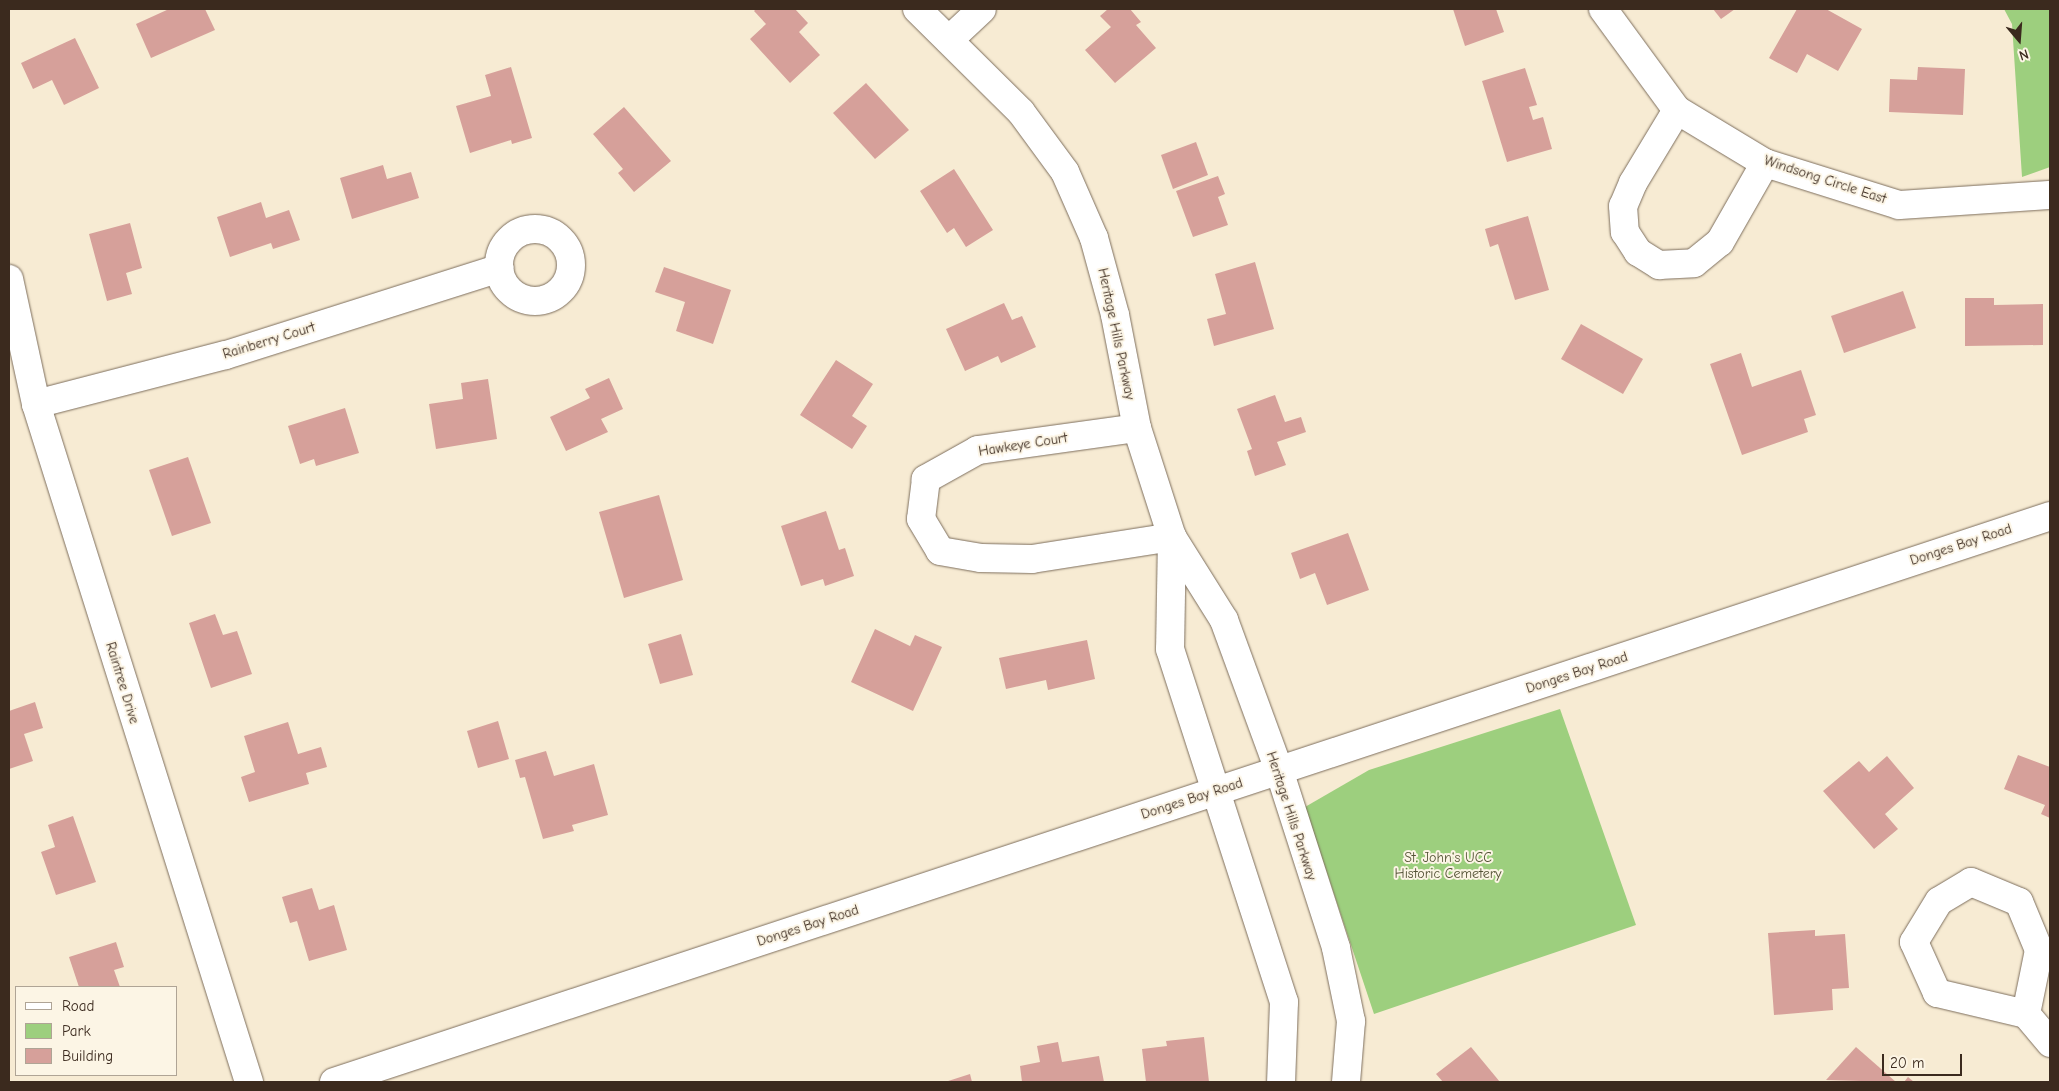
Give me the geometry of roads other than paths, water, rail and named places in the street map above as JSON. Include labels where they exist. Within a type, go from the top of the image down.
[{"type":"street","name":"Heritage Hills Parkway","points":[[917,9],[1021,112],[1064,172],[1094,238],[1115,315],[1137,428],[1172,537],[1224,620],[1279,770],[1336,948],[1350,1012],[1346,1082]]},
{"type":"street","points":[[948,40],[982,9]]},
{"type":"street","name":"Windsong Circle East","points":[[1603,9],[1677,110],[1765,163],[1899,205],[2050,195]]},
{"type":"street","points":[[1677,110],[1633,182],[1623,206],[1625,232],[1638,252],[1659,265],[1694,262],[1720,242],[1765,163]]},
{"type":"street","name":"Rainberry Court","points":[[36,404],[226,355],[500,268]]},
{"type":"street","name":"Raintree Drive","points":[[9,280],[36,404],[249,1082]]},
{"type":"street","name":"Hawkeye Court","points":[[1137,428],[978,450],[926,479],[921,519],[940,550],[981,558],[1032,559],[1172,537]]},
{"type":"street","name":"Donges Bay Road","points":[[334,1082],[2050,516]]},
{"type":"street","name":"Heritage Hills Parkway","points":[[1172,537],[1170,649],[1284,1002],[1281,1082]]},
{"type":"street","points":[[2026,1014],[2039,950],[2019,902],[1971,882],[1939,901],[1914,942],[1937,993],[2026,1014],[2050,1043]]},
{"type":"park label","name":"St. John's UCC Historic Cemetery","points":[[1448,866]]}]
